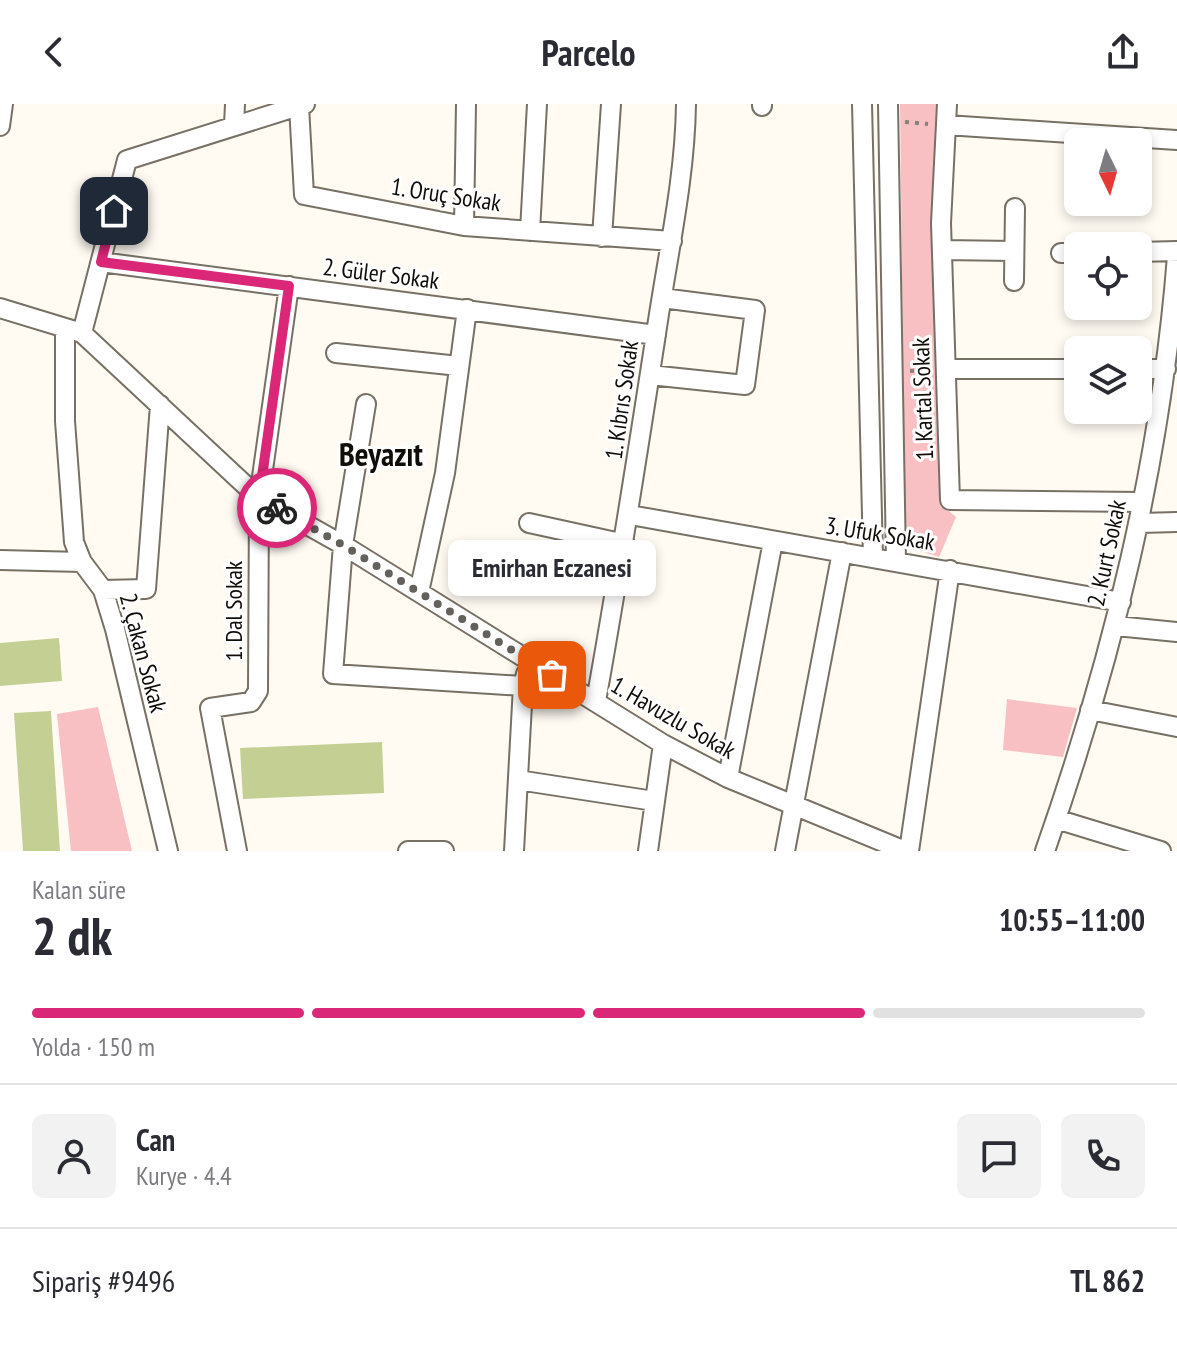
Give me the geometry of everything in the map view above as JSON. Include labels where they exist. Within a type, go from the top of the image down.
[{"type":"street","points":[[0,126],[3,104]]},
{"type":"street","points":[[235,104],[234,125],[302,105]]},
{"type":"street","points":[[464,226],[466,104]]},
{"type":"street","points":[[530,231],[537,104]]},
{"type":"street","points":[[602,237],[611,104]]},
{"type":"street","name":"1. Kıbrıs Sokak","points":[[596,701],[630,515],[672,241],[686,137],[686,104]]},
{"type":"street","points":[[862,104],[873,557]]},
{"type":"street","name":"1. Kartal Sokak","points":[[947,104],[941,223],[950,500],[1142,502]]},
{"type":"street","name":"1. Oruç Sokak","points":[[302,105],[304,195],[464,226],[672,241]]},
{"type":"street","points":[[888,113],[896,562]]},
{"type":"street","name":"2. Çakan Sokak","points":[[168,851],[115,629],[103,590],[82,562],[74,542],[68,476],[73,331],[101,262],[127,160],[234,125]]},
{"type":"street","points":[[946,125],[1177,140]]},
{"type":"street","points":[[1014,281],[1015,208]]},
{"type":"street","points":[[942,250],[1014,251]]},
{"type":"street","points":[[1152,253],[1177,254]]},
{"type":"street","name":"2. Kurt Sokak","points":[[1045,851],[1116,626],[1140,523],[1174,338],[1177,254]]},
{"type":"street","name":"2. Güler Sokak","points":[[101,262],[656,335]]},
{"type":"street","name":"1. Dal Sokak","points":[[237,851],[210,708],[251,702],[258,691],[259,498],[289,286]]},
{"type":"street","points":[[650,375],[745,385],[755,310],[662,298]]},
{"type":"street","name":"1. Havuzlu Sokak","points":[[0,308],[73,331],[160,405],[259,498],[343,545],[663,744],[728,778],[907,851]]},
{"type":"street","points":[[419,592],[445,473],[467,309]]},
{"type":"street","points":[[336,353],[459,366]]},
{"type":"street","points":[[947,369],[1064,369]]},
{"type":"street","points":[[1152,369],[1166,369]]},
{"type":"street","points":[[366,404],[343,545],[333,674],[523,686]]},
{"type":"street","points":[[103,590],[146,589],[160,405]]},
{"type":"street","name":"3. Ufuk Sokak","points":[[630,515],[1121,602]]},
{"type":"street","points":[[1140,523],[1177,522]]},
{"type":"street","points":[[529,523],[625,544]]},
{"type":"street","points":[[728,778],[773,541]]},
{"type":"street","points":[[785,851],[842,552]]},
{"type":"street","points":[[0,560],[82,562]]},
{"type":"street","points":[[907,851],[950,570]]},
{"type":"street","points":[[1116,626],[1177,632]]},
{"type":"street","points":[[514,851],[523,686],[529,662]]},
{"type":"street","points":[[1090,710],[1177,727]]},
{"type":"street","points":[[648,851],[663,744]]},
{"type":"street","points":[[518,780],[654,801]]},
{"type":"street","points":[[1056,819],[1161,851]]},
{"type":"street","points":[[408,851],[444,851]]},
{"type":"path","points":[[888,113],[946,125]]},
{"type":"path","points":[[893,372],[947,369]]},
{"type":"shaded area","points":[[900,104],[939,104],[942,505],[956,517],[939,557],[905,546]]},
{"type":"shaded area","points":[[1007,699],[1077,708],[1063,757],[1003,750]]},
{"type":"shaded area","points":[[98,707],[132,851],[71,851],[57,714]]},
{"type":"building","points":[[59,638],[62,681],[0,686],[0,643]]},
{"type":"building","points":[[51,711],[60,851],[23,851],[14,713]]},
{"type":"building","points":[[382,742],[384,793],[243,799],[240,748]]},
{"type":"way so far","points":[[277,508],[343,545],[552,675]]},
{"type":"place","name":"Emirhan Eczanesi","points":[[552,675]]},
{"type":"district","name":"Beyazıt","points":[[381,455]]},
{"type":"route","points":[[114,211],[101,262],[289,286],[259,498],[277,508]]}]
